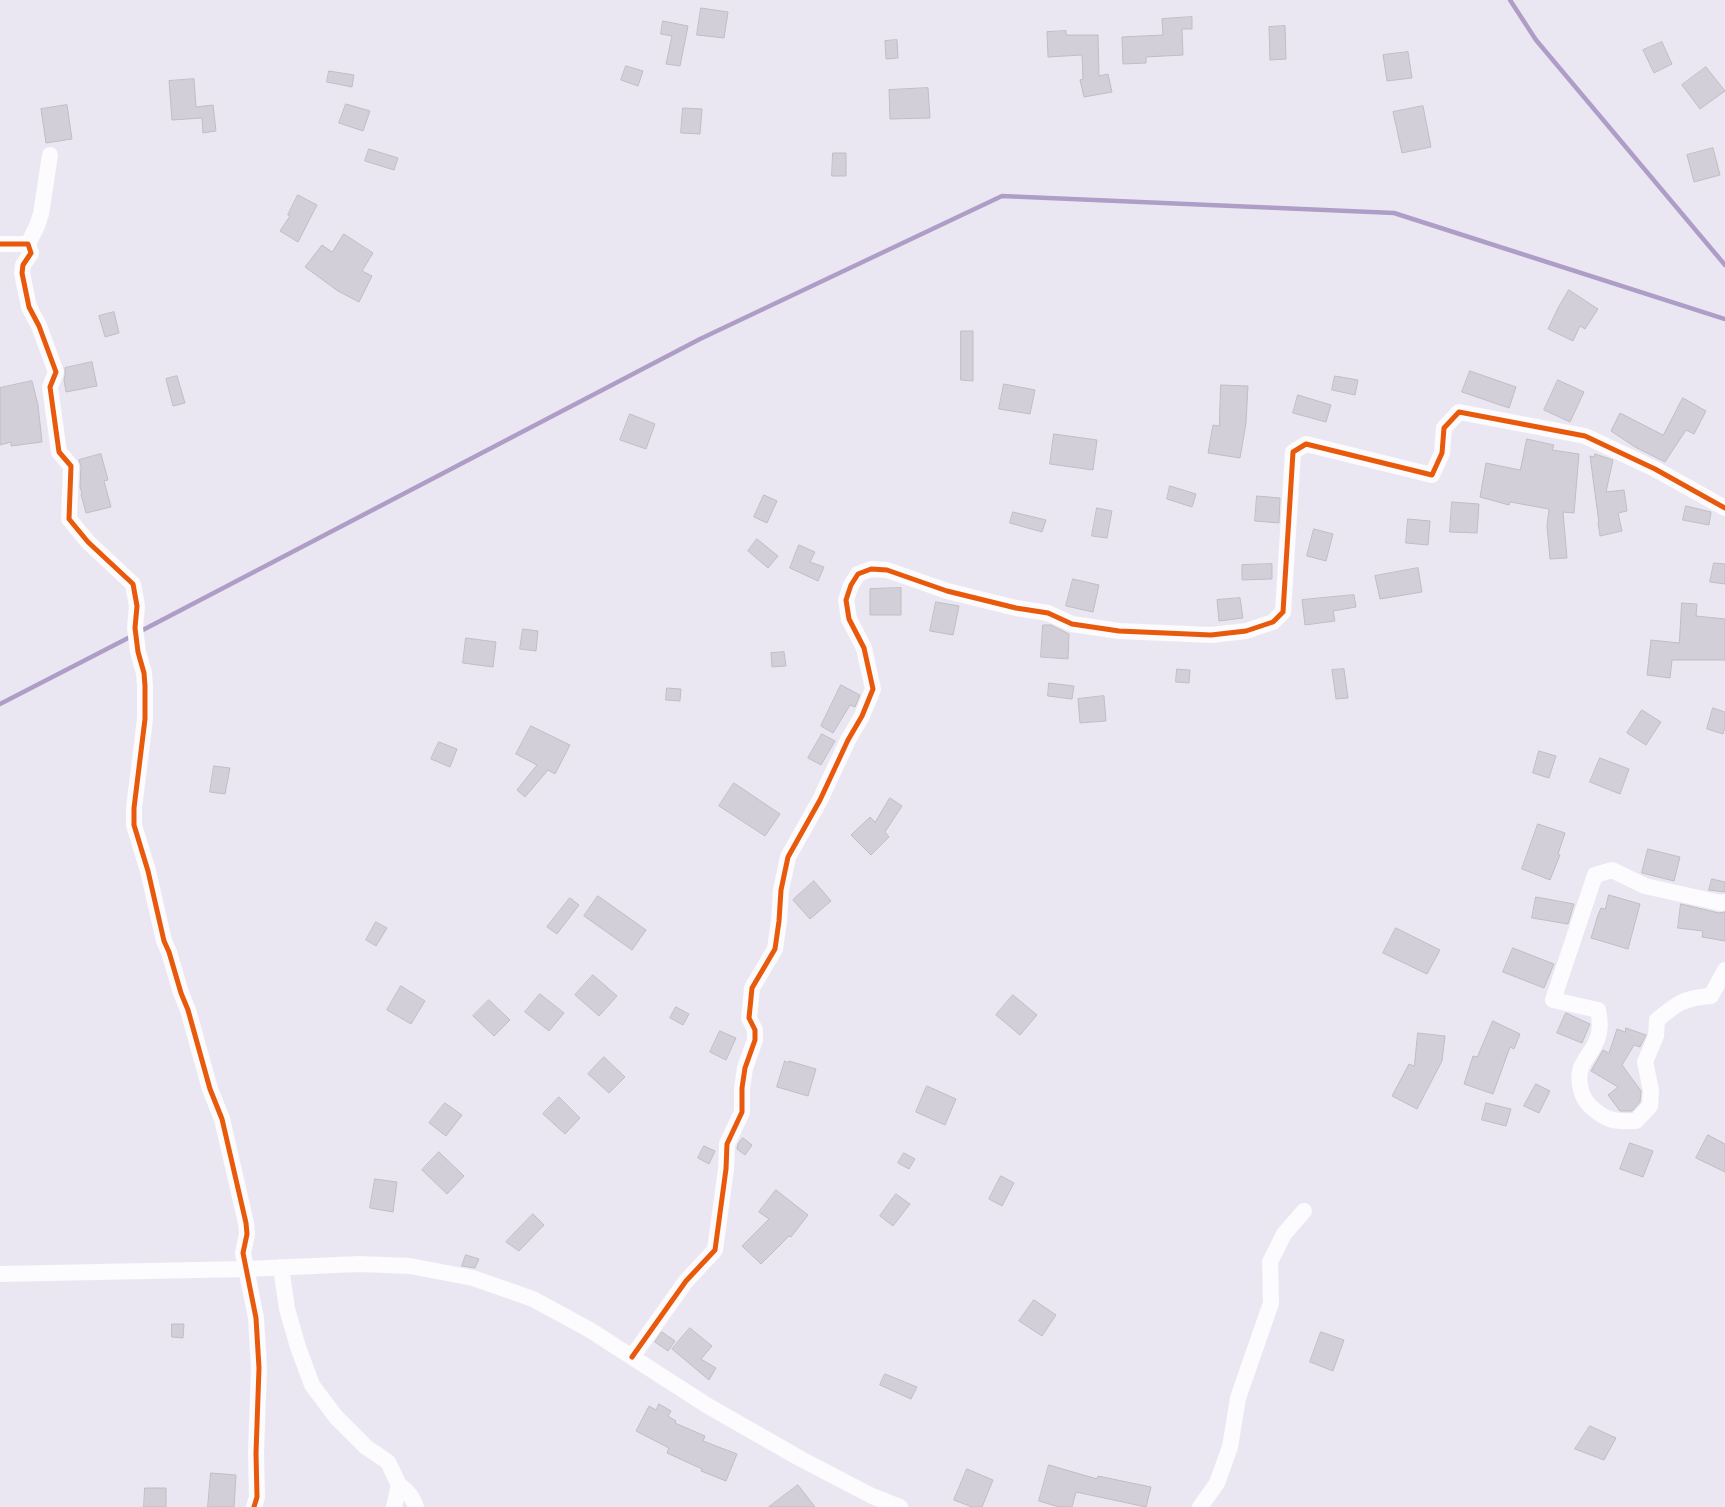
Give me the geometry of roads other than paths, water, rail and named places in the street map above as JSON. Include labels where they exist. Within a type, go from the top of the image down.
[{"type":"street","points":[[50,155],[42,214],[28,244],[32,254],[23,265],[22,273],[29,307],[39,326],[56,372],[50,387],[59,452],[72,466],[69,519],[88,542],[133,584],[137,606],[135,628],[145,686],[145,719],[134,808],[134,825],[148,871],[164,941],[169,952],[180,993],[188,1010],[210,1089],[222,1119],[246,1223],[247,1234],[243,1253],[256,1318],[259,1368],[256,1453],[257,1497],[254,1507]]},
{"type":"street","points":[[0,244],[28,244]]},
{"type":"street","points":[[632,1357],[686,1281],[715,1250],[726,1169],[727,1144],[742,1112],[744,1075],[755,1040],[756,1030],[749,1018],[752,988],[775,949],[781,890],[788,857],[820,800],[848,740],[862,716],[873,689],[864,648],[850,619],[846,600],[851,585],[858,574],[871,569],[888,570],[947,591],[1016,608],[1048,613],[1072,624],[1119,631],[1211,634],[1246,631],[1273,622],[1283,612],[1293,452],[1306,444],[1432,475],[1442,453],[1444,428],[1459,412],[1585,436],[1655,469],[1725,508]]},
{"type":"street","points":[[1725,902],[1721,903],[1645,886],[1612,870],[1595,874],[1553,1000],[1598,1010],[1601,1020],[1598,1038],[1583,1062],[1578,1078],[1583,1100],[1598,1114],[1616,1122],[1636,1121],[1650,1106],[1651,1090],[1645,1062],[1656,1036],[1657,1020],[1676,1004],[1696,997],[1710,996],[1725,970]]},
{"type":"street","points":[[1200,1507],[1217,1482],[1230,1447],[1238,1398],[1271,1303],[1270,1262],[1284,1234],[1304,1211]]},
{"type":"street","points":[[0,1274],[246,1269],[359,1264],[410,1266],[472,1278],[533,1299],[590,1330],[708,1406],[870,1501],[900,1507]]},
{"type":"street","points":[[281,1267],[287,1309],[312,1385],[336,1417],[360,1441],[388,1462],[399,1485],[413,1499],[416,1507]]},
{"type":"street","points":[[394,1507],[399,1485]]},
{"type":"waterway","points":[[1510,0],[1536,40],[1725,265]]},
{"type":"waterway","points":[[139,632],[700,339],[1002,196],[1394,213],[1725,319]]},
{"type":"waterway","points":[[0,704],[132,636]]}]
